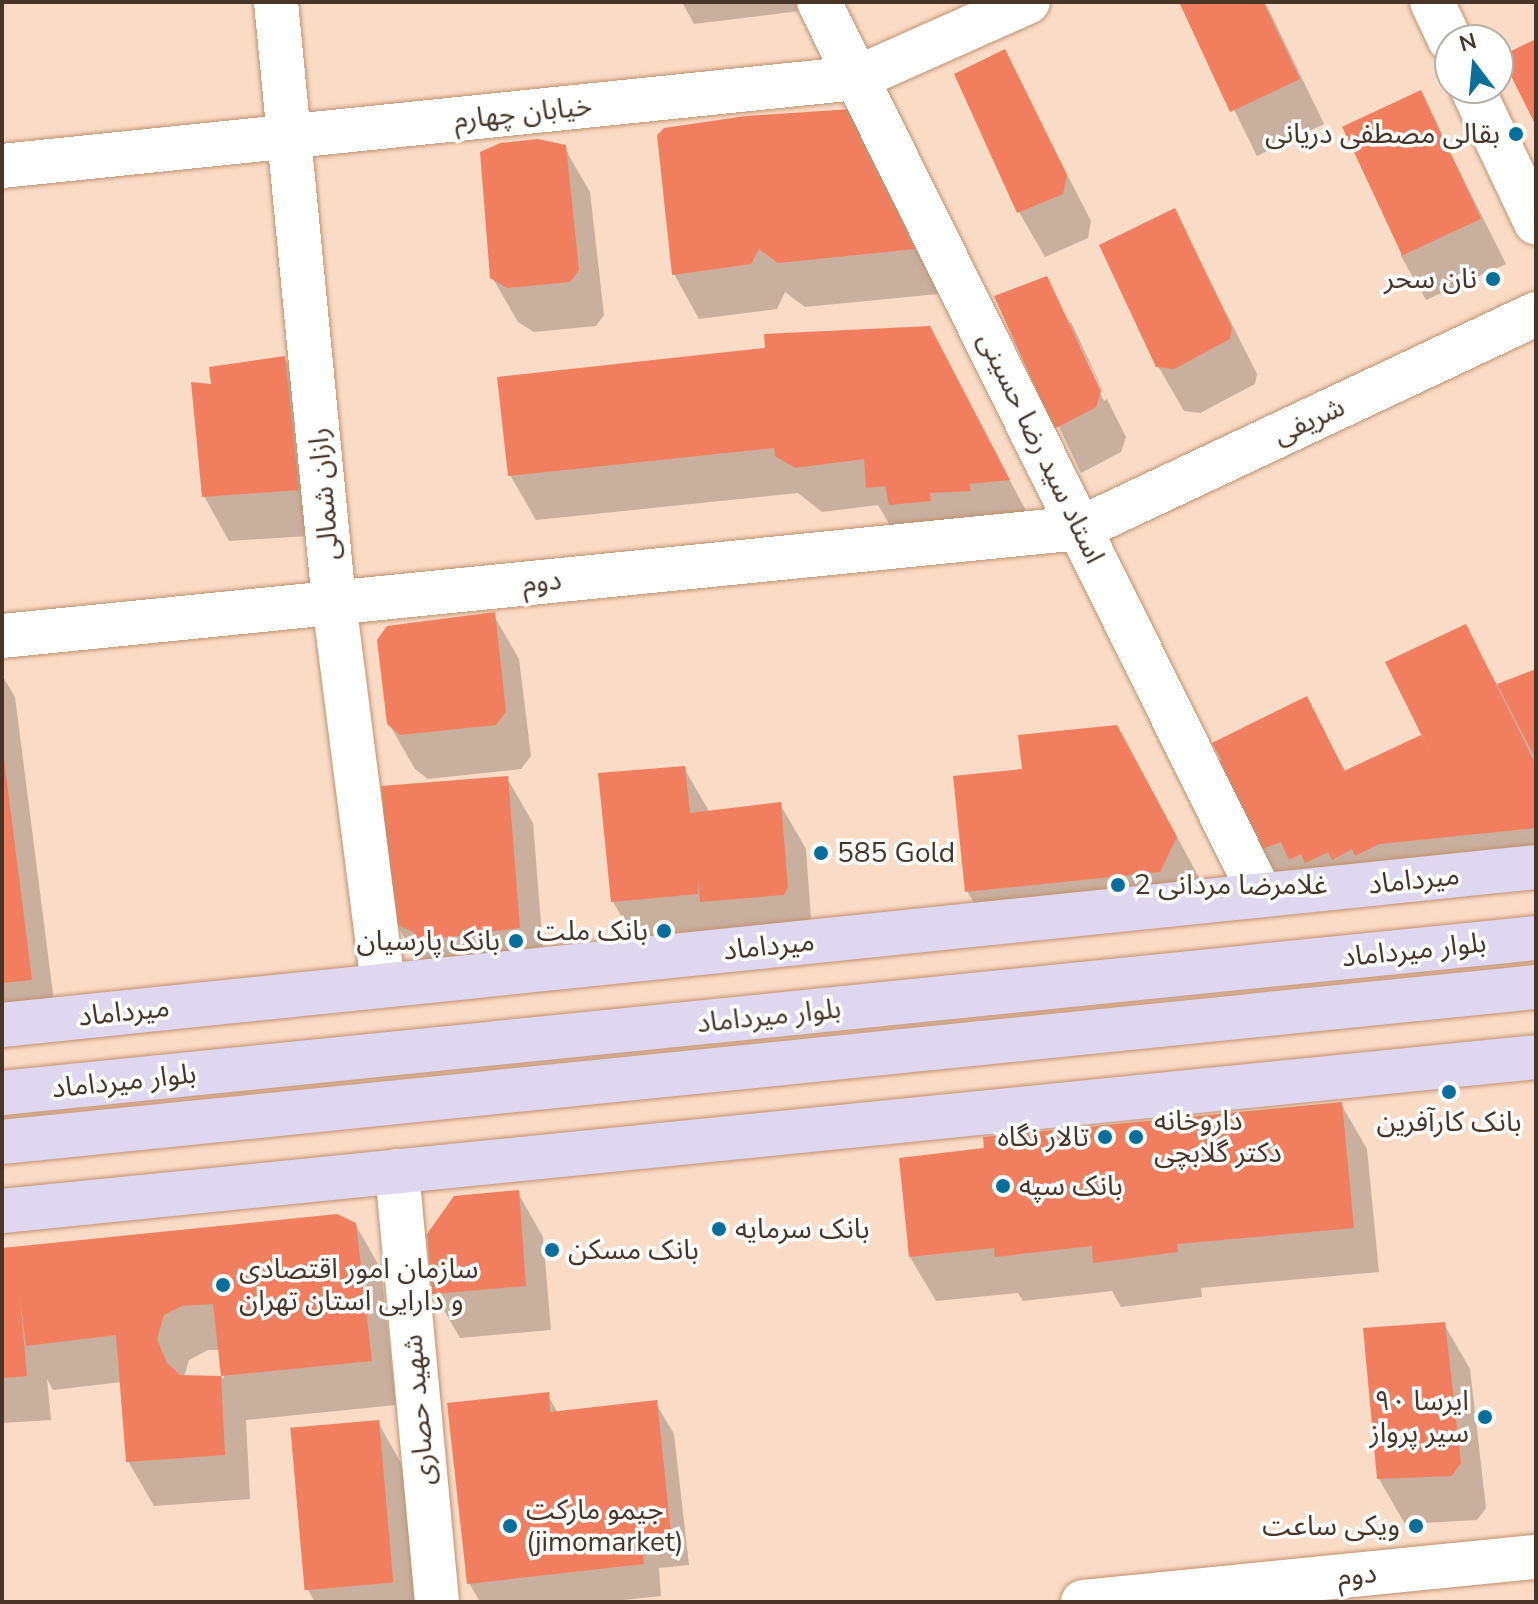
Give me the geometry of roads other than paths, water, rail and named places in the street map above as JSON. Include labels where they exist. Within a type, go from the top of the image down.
[{"type":"main road","name":"میرداماد","points":[[2,1025],[1536,867]]},
{"type":"main road","name":"بلوار میرداماد","points":[[2,1093],[1536,938]]},
{"type":"main road","name":"بلوار میرداماد","points":[[2,1142],[1536,987]]},
{"type":"main road","points":[[2,1211],[1536,1057]]},
{"type":"street","name":"رازان شمالی","points":[[276,2],[334,602],[383,985]]},
{"type":"street","name":"استاد سید رضا حسینی","points":[[819,2],[1261,895]]},
{"type":"street","name":"خیابان چهارم","points":[[2,166],[857,78],[1028,2]]},
{"type":"street","points":[[1432,2],[1442,24]]},
{"type":"street","points":[[1480,104],[1536,223]]},
{"type":"street","name":"شریفی","points":[[1081,528],[1536,314]]},
{"type":"street","name":"دوم","points":[[2,636],[1081,528]]},
{"type":"street","name":"شهید حصاری","points":[[397,1171],[437,1602]]},
{"type":"street","name":"دوم","points":[[1083,1602],[1536,1557]]},
{"type":"place","name":"بقالی مصطفی دریانی","points":[[1516,134]]},
{"type":"place","name":"نان سحر","points":[[1493,279]]},
{"type":"place","name":"585 Gold","points":[[821,853]]},
{"type":"place","name":"غلامرضا مردانی 2","points":[[1118,885]]},
{"type":"place","name":"بانک ملت","points":[[664,931]]},
{"type":"place","name":"بانک پارسیان","points":[[516,941]]},
{"type":"place","name":"بانک کارآفرین","points":[[1449,1092]]},
{"type":"place","name":"تالار نگاه","points":[[1105,1137]]},
{"type":"place","name":"داروخانه دکتر گلابچی","points":[[1136,1137]]},
{"type":"place","name":"بانک سپه","points":[[1003,1186]]},
{"type":"place","name":"بانک سرمایه","points":[[719,1229]]},
{"type":"place","name":"بانک مسکن","points":[[552,1250]]},
{"type":"place","name":"سازمان امور اقتصادی و دارایی استان تهران","points":[[223,1285]]},
{"type":"place","name":"ایرسا ۹۰ سیر پرواز","points":[[1485,1417]]},
{"type":"place","name":"جیمو مارکت (jimomarket)","points":[[510,1526]]},
{"type":"place","name":"ویکی ساعت","points":[[1416,1526]]}]
